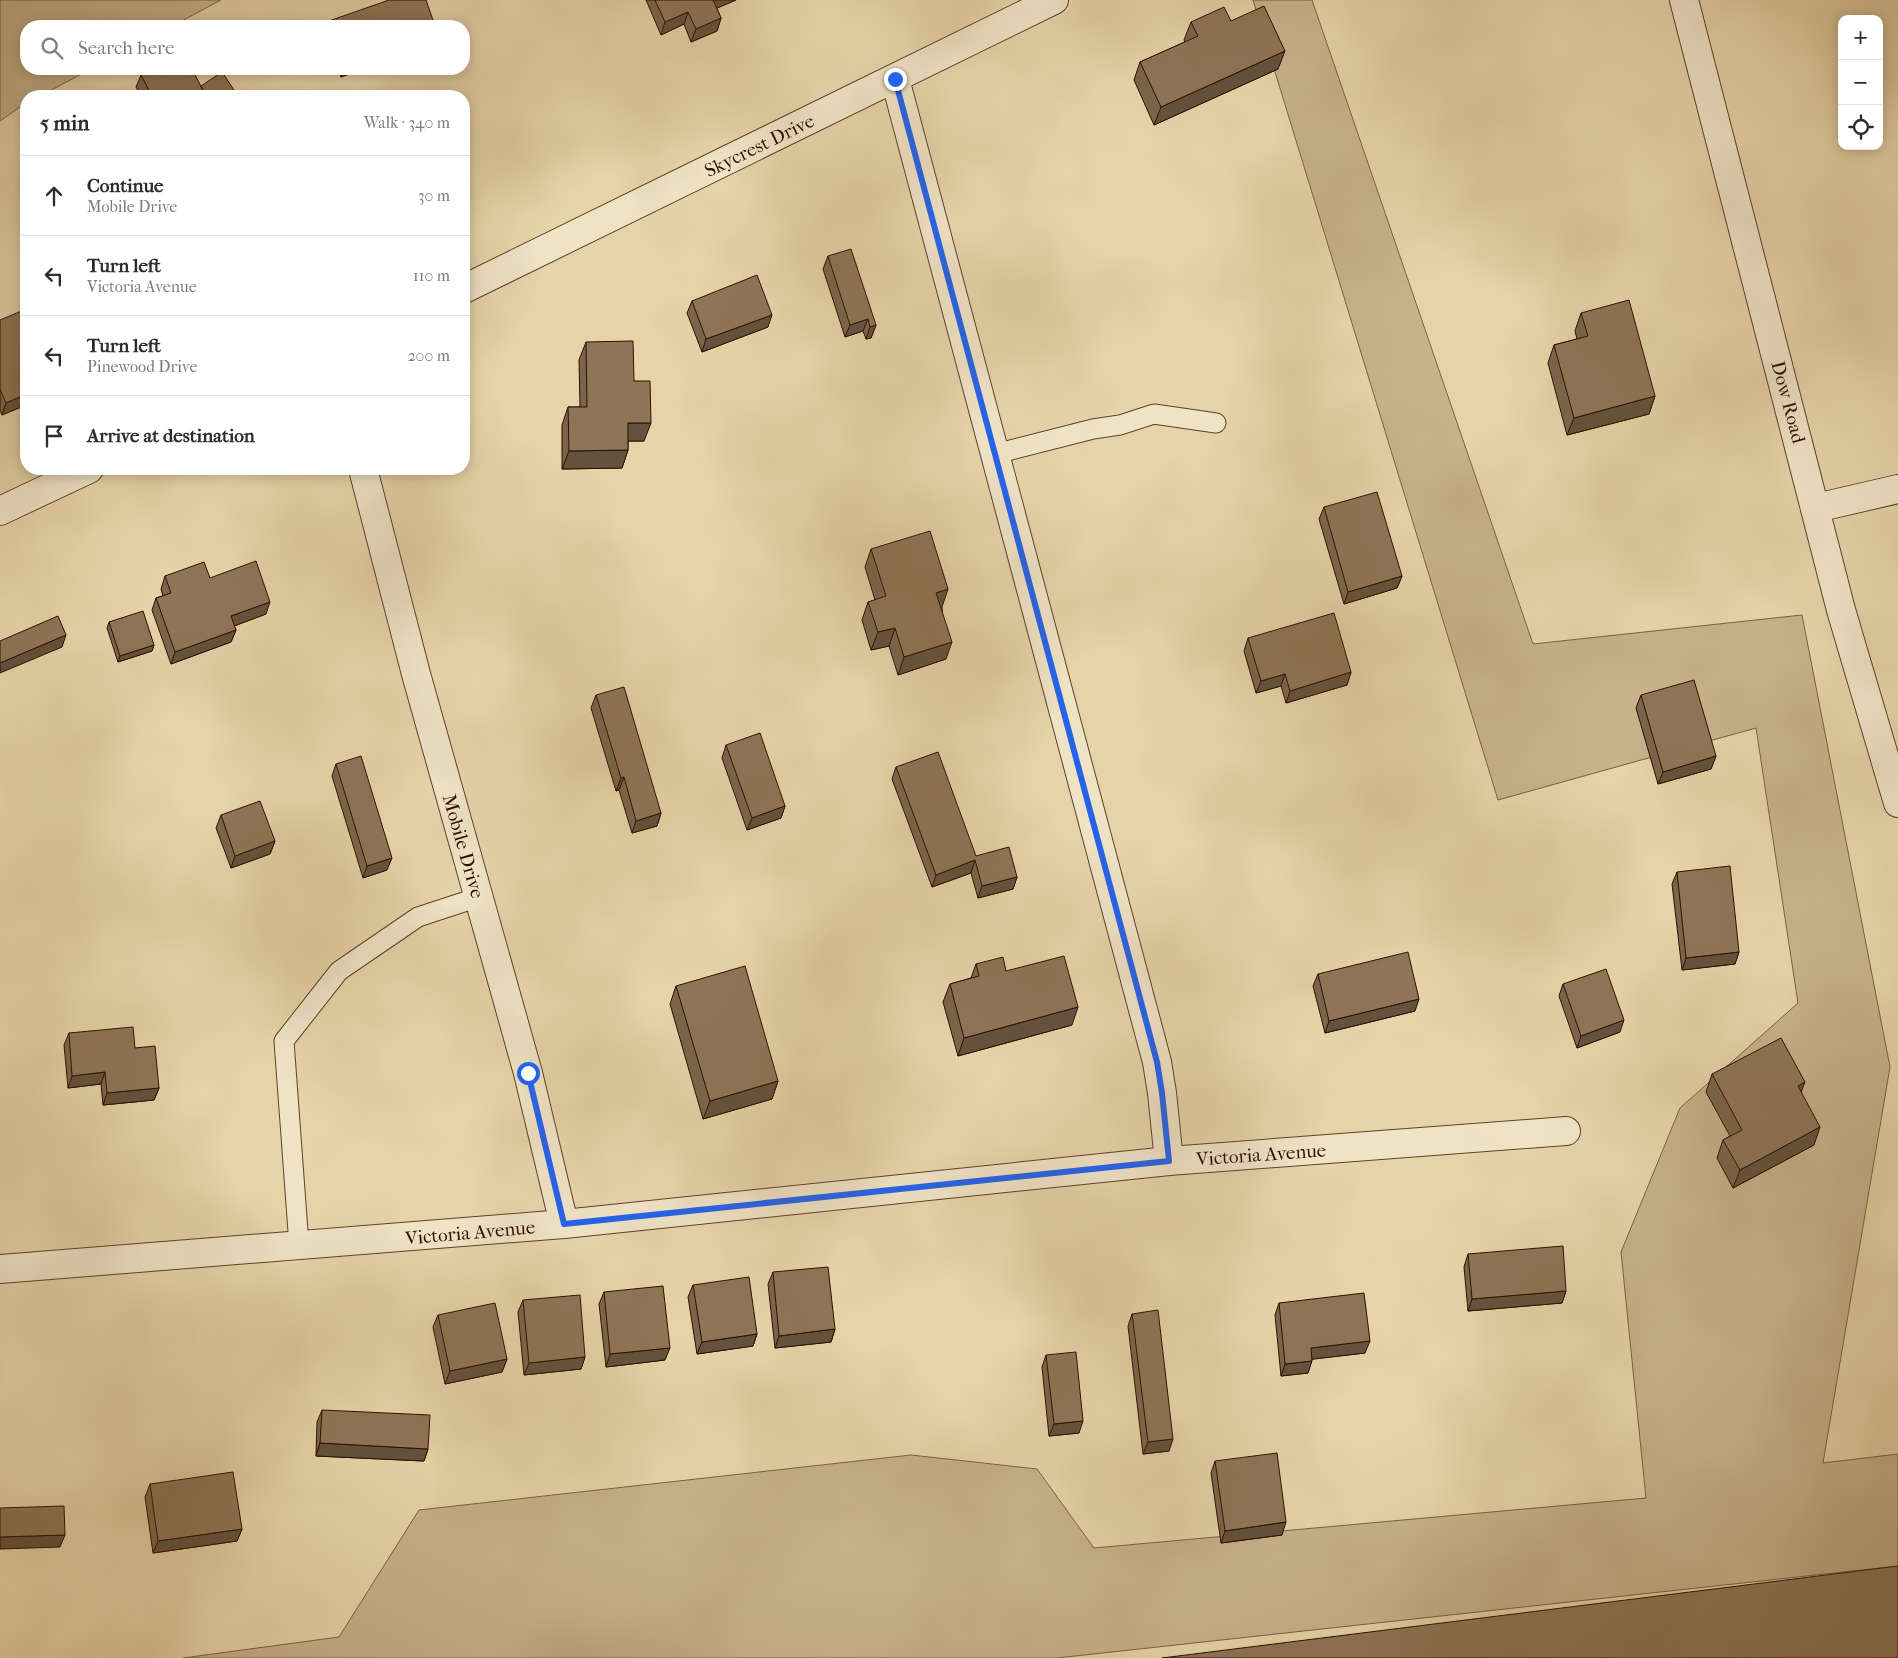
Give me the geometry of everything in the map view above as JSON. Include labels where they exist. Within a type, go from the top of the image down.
[{"type":"street","name":"Skycrest Drive","points":[[470,286],[1054,0]]},
{"type":"street","name":"Dow Road","points":[[1684,0],[1841,610],[1898,803]]},
{"type":"street","points":[[895,79],[1157,1062],[1169,1161]]},
{"type":"street","points":[[0,511],[76,475]]},
{"type":"street","name":"Mobile Drive","points":[[365,475],[416,674],[528,1073],[564,1224]]},
{"type":"street","points":[[1816,508],[1898,489]]},
{"type":"street","name":"Victoria Avenue","points":[[0,1269],[564,1224],[1169,1161],[1566,1131]]},
{"type":"lane","points":[[995,454],[1093,429],[1120,425],[1154,414],[1216,424]]},
{"type":"lane","points":[[299,1245],[284,1041],[339,970],[418,918],[479,897]]},
{"type":"shaded area","points":[[0,0],[221,0],[183,20],[20,20],[20,75],[80,75],[51,90],[20,90],[20,107],[0,121]]},
{"type":"shaded area","points":[[1253,0],[1312,0],[1533,644],[1802,615],[1890,1067],[1823,1463],[1898,1454],[1898,1566],[1057,1658],[183,1658],[339,1637],[419,1510],[911,1455],[1037,1469],[1094,1548],[1646,1498],[1621,1252],[1680,1108],[1798,1003],[1756,728],[1498,800]]},
{"type":"building","points":[[389,0],[426,0],[433,20],[332,20]]},
{"type":"building","points":[[655,0],[713,0],[721,18],[696,29],[688,12],[665,22]]},
{"type":"building","points":[[1264,6],[1285,51],[1161,107],[1140,62],[1198,36],[1191,22],[1224,7],[1231,21]]},
{"type":"building","points":[[141,75],[195,75],[203,90],[149,90]]},
{"type":"building","points":[[218,75],[224,75],[234,90],[203,90],[201,86]]},
{"type":"building","points":[[851,249],[876,325],[870,327],[868,319],[850,325],[828,256]]},
{"type":"building","points":[[757,275],[772,315],[706,339],[692,301]]},
{"type":"building","points":[[1629,300],[1655,396],[1574,418],[1554,345],[1588,336],[1581,313]]},
{"type":"building","points":[[20,312],[20,397],[6,403],[0,389],[0,320]]},
{"type":"building","points":[[633,341],[634,381],[650,381],[651,423],[628,423],[628,450],[569,451],[568,407],[587,407],[586,342]]},
{"type":"building","points":[[1377,492],[1402,576],[1348,592],[1324,507]]},
{"type":"building","points":[[930,531],[948,589],[936,593],[952,642],[904,657],[895,628],[878,632],[868,602],[886,596],[871,549]]},
{"type":"building","points":[[256,561],[270,602],[231,616],[236,630],[175,652],[156,598],[171,593],[165,576],[204,562],[210,578]]},
{"type":"building","points":[[143,611],[154,645],[120,656],[109,622]]},
{"type":"building","points":[[1334,613],[1351,672],[1290,691],[1285,674],[1261,681],[1248,638]]},
{"type":"building","points":[[58,616],[66,635],[0,663],[0,641]]},
{"type":"building","points":[[1694,680],[1716,756],[1663,772],[1641,695]]},
{"type":"building","points":[[624,687],[661,813],[636,821],[624,777],[621,778],[596,695]]},
{"type":"building","points":[[760,733],[785,806],[752,818],[726,745]]},
{"type":"building","points":[[938,752],[976,856],[1009,847],[1017,877],[982,886],[975,860],[936,875],[896,767]]},
{"type":"building","points":[[361,756],[392,858],[367,866],[336,764]]},
{"type":"building","points":[[260,801],[275,841],[235,856],[221,815]]},
{"type":"building","points":[[1730,866],[1739,952],[1686,958],[1677,872]]},
{"type":"building","points":[[1408,952],[1419,999],[1329,1021],[1318,974]]},
{"type":"building","points":[[1064,956],[1078,1007],[964,1038],[950,984],[979,976],[976,964],[1003,957],[1006,971]]},
{"type":"building","points":[[745,966],[778,1081],[710,1101],[676,986]]},
{"type":"building","points":[[1606,969],[1624,1020],[1581,1036],[1563,984]]},
{"type":"building","points":[[133,1027],[135,1048],[155,1046],[159,1088],[107,1093],[105,1072],[72,1076],[69,1033]]},
{"type":"building","points":[[1781,1038],[1805,1082],[1798,1086],[1820,1127],[1740,1170],[1723,1140],[1742,1130],[1712,1074]]},
{"type":"building","points":[[1563,1246],[1566,1291],[1472,1299],[1468,1254]]},
{"type":"building","points":[[828,1267],[835,1329],[779,1336],[773,1272]]},
{"type":"building","points":[[749,1277],[757,1334],[702,1342],[693,1285]]},
{"type":"building","points":[[663,1286],[670,1348],[610,1354],[604,1292]]},
{"type":"building","points":[[1364,1293],[1370,1341],[1311,1348],[1312,1361],[1285,1364],[1279,1303]]},
{"type":"building","points":[[580,1295],[585,1357],[529,1363],[523,1300]]},
{"type":"building","points":[[495,1303],[507,1359],[450,1371],[438,1315]]},
{"type":"building","points":[[1158,1310],[1173,1439],[1148,1442],[1132,1314]]},
{"type":"building","points":[[1076,1352],[1083,1421],[1054,1424],[1046,1355]]},
{"type":"building","points":[[322,1410],[430,1415],[428,1449],[320,1443]]},
{"type":"building","points":[[1277,1453],[1286,1522],[1225,1531],[1215,1461]]},
{"type":"building","points":[[233,1472],[242,1529],[158,1541],[150,1484]]},
{"type":"building","points":[[64,1506],[65,1535],[0,1537],[0,1508]]},
{"type":"building","points":[[1898,1566],[1898,1658],[1162,1658]]},
{"type":"route","points":[[528,1073],[564,1224],[1169,1161],[1157,1062],[895,79]]}]
